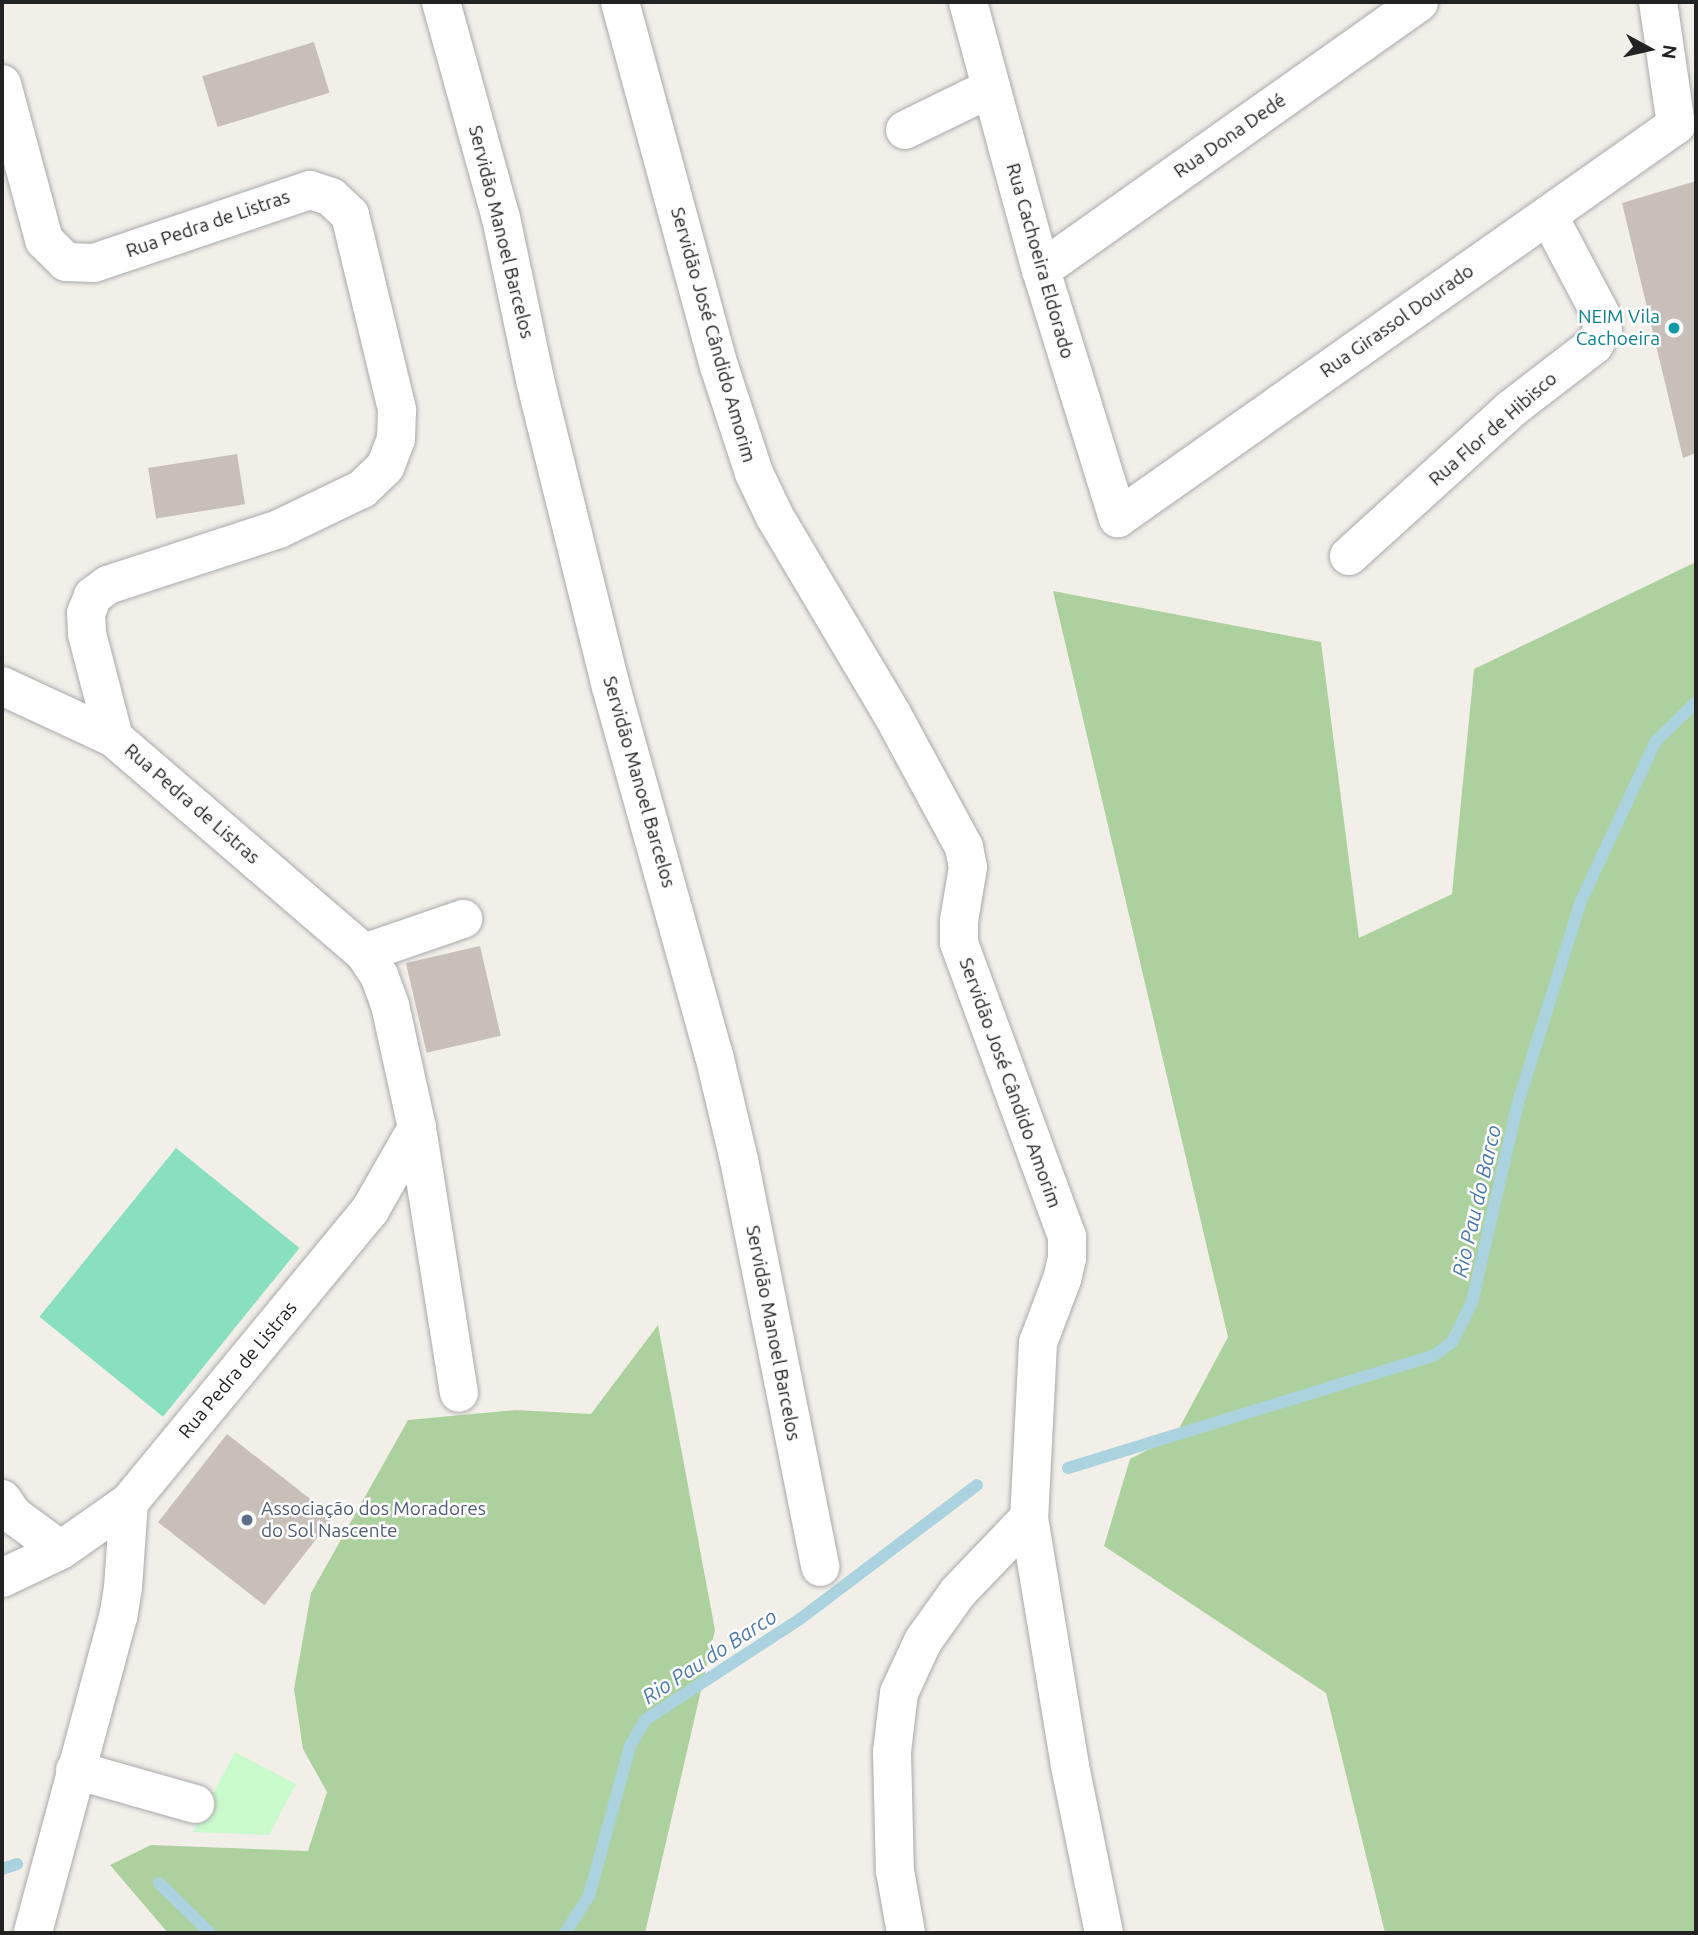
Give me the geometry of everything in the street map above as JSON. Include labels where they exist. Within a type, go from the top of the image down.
[{"type":"street","name":"Servidão Manoel Barcelos","points":[[441,2],[501,218],[535,380],[611,687],[671,891],[714,1055],[741,1173],[820,1567]]},
{"type":"street","name":"Servidão José Cândido Amorim","points":[[620,2],[719,366],[754,473],[775,517],[886,704],[964,847],[968,867],[959,921],[960,943],[1067,1236],[1067,1258],[1062,1279],[1043,1322],[1038,1343],[1029,1518],[1068,1754],[1104,1933]]},
{"type":"street","name":"Rua Dona Dedé","points":[[1041,270],[1419,2]]},
{"type":"street","name":"Rua Girassol Dourado","points":[[1118,518],[1676,125],[1658,2]]},
{"type":"street","name":"Rua Cachoeira Eldorado","points":[[978,7],[991,88],[1041,270],[1118,518]]},
{"type":"street","name":"Rua Pedra de Listras","points":[[2,84],[44,240],[66,262],[94,263],[310,190],[331,197],[350,215],[397,410],[396,439],[385,467],[362,489],[279,529],[108,585],[93,596],[86,613],[87,634],[114,738],[364,953],[379,975],[390,1005],[417,1128],[370,1210],[129,1502],[61,1550],[2,1578]]},
{"type":"street","points":[[905,130],[991,88]]},
{"type":"street","name":"Rua Flor de Hibisco","points":[[1349,556],[1511,409],[1594,345],[1603,330],[1601,315],[1548,215]]},
{"type":"street","points":[[2,686],[114,738]]},
{"type":"street","points":[[364,953],[463,919]]},
{"type":"street","points":[[417,1128],[459,1393]]},
{"type":"street","points":[[2,1499],[13,1515],[61,1550]]},
{"type":"street","points":[[33,1933],[118,1617],[124,1587],[129,1502]]},
{"type":"street","points":[[906,1933],[895,1871],[892,1752],[899,1693],[923,1641],[958,1592],[1029,1518]]},
{"type":"street","points":[[75,1770],[195,1804]]},
{"type":"green space","points":[[1696,562],[1696,1933],[1385,1933],[1326,1693],[1104,1546],[1130,1459],[1175,1436],[1228,1337],[1053,591],[1321,642],[1359,938],[1452,894],[1474,669]]},
{"type":"green space","points":[[176,1148],[300,1248],[163,1417],[39,1317]]},
{"type":"green space","points":[[658,1325],[715,1630],[645,1933],[168,1933],[110,1865],[151,1845],[308,1851],[327,1792],[303,1749],[294,1689],[311,1593],[408,1420],[516,1410],[591,1414]]},
{"type":"green space","points":[[235,1752],[296,1784],[269,1835],[193,1832]]},
{"type":"building","points":[[314,42],[329,93],[218,127],[202,76]]},
{"type":"building","name":"NEIM Vila Cachoeira","points":[[1696,181],[1696,453],[1683,458],[1622,203]]},
{"type":"building","points":[[237,454],[245,504],[156,518],[148,468]]},
{"type":"building","points":[[480,946],[501,1036],[427,1053],[406,963]]},
{"type":"building","name":"Associação dos Moradores do Sol Nascente","points":[[227,1434],[333,1517],[264,1605],[158,1522]]},
{"type":"waterway","name":"Rio Pau do Barco","points":[[1068,1468],[1433,1356],[1452,1342],[1472,1302],[1518,1103],[1581,901],[1655,742],[1696,702]]},
{"type":"waterway","name":"Rio Pau do Barco","points":[[565,1933],[589,1896],[630,1746],[645,1720],[800,1619],[977,1485]]},
{"type":"waterway","name":"Rio Pau do Barco","points":[[2,1869],[17,1864]]},
{"type":"waterway","name":"Rio Pau do Barco","points":[[159,1883],[210,1933]]},
{"type":"place","name":"NEIM Vila Cachoeira","points":[[1674,328]]},
{"type":"place","name":"Associação dos Moradores do Sol Nascente","points":[[247,1520]]}]
